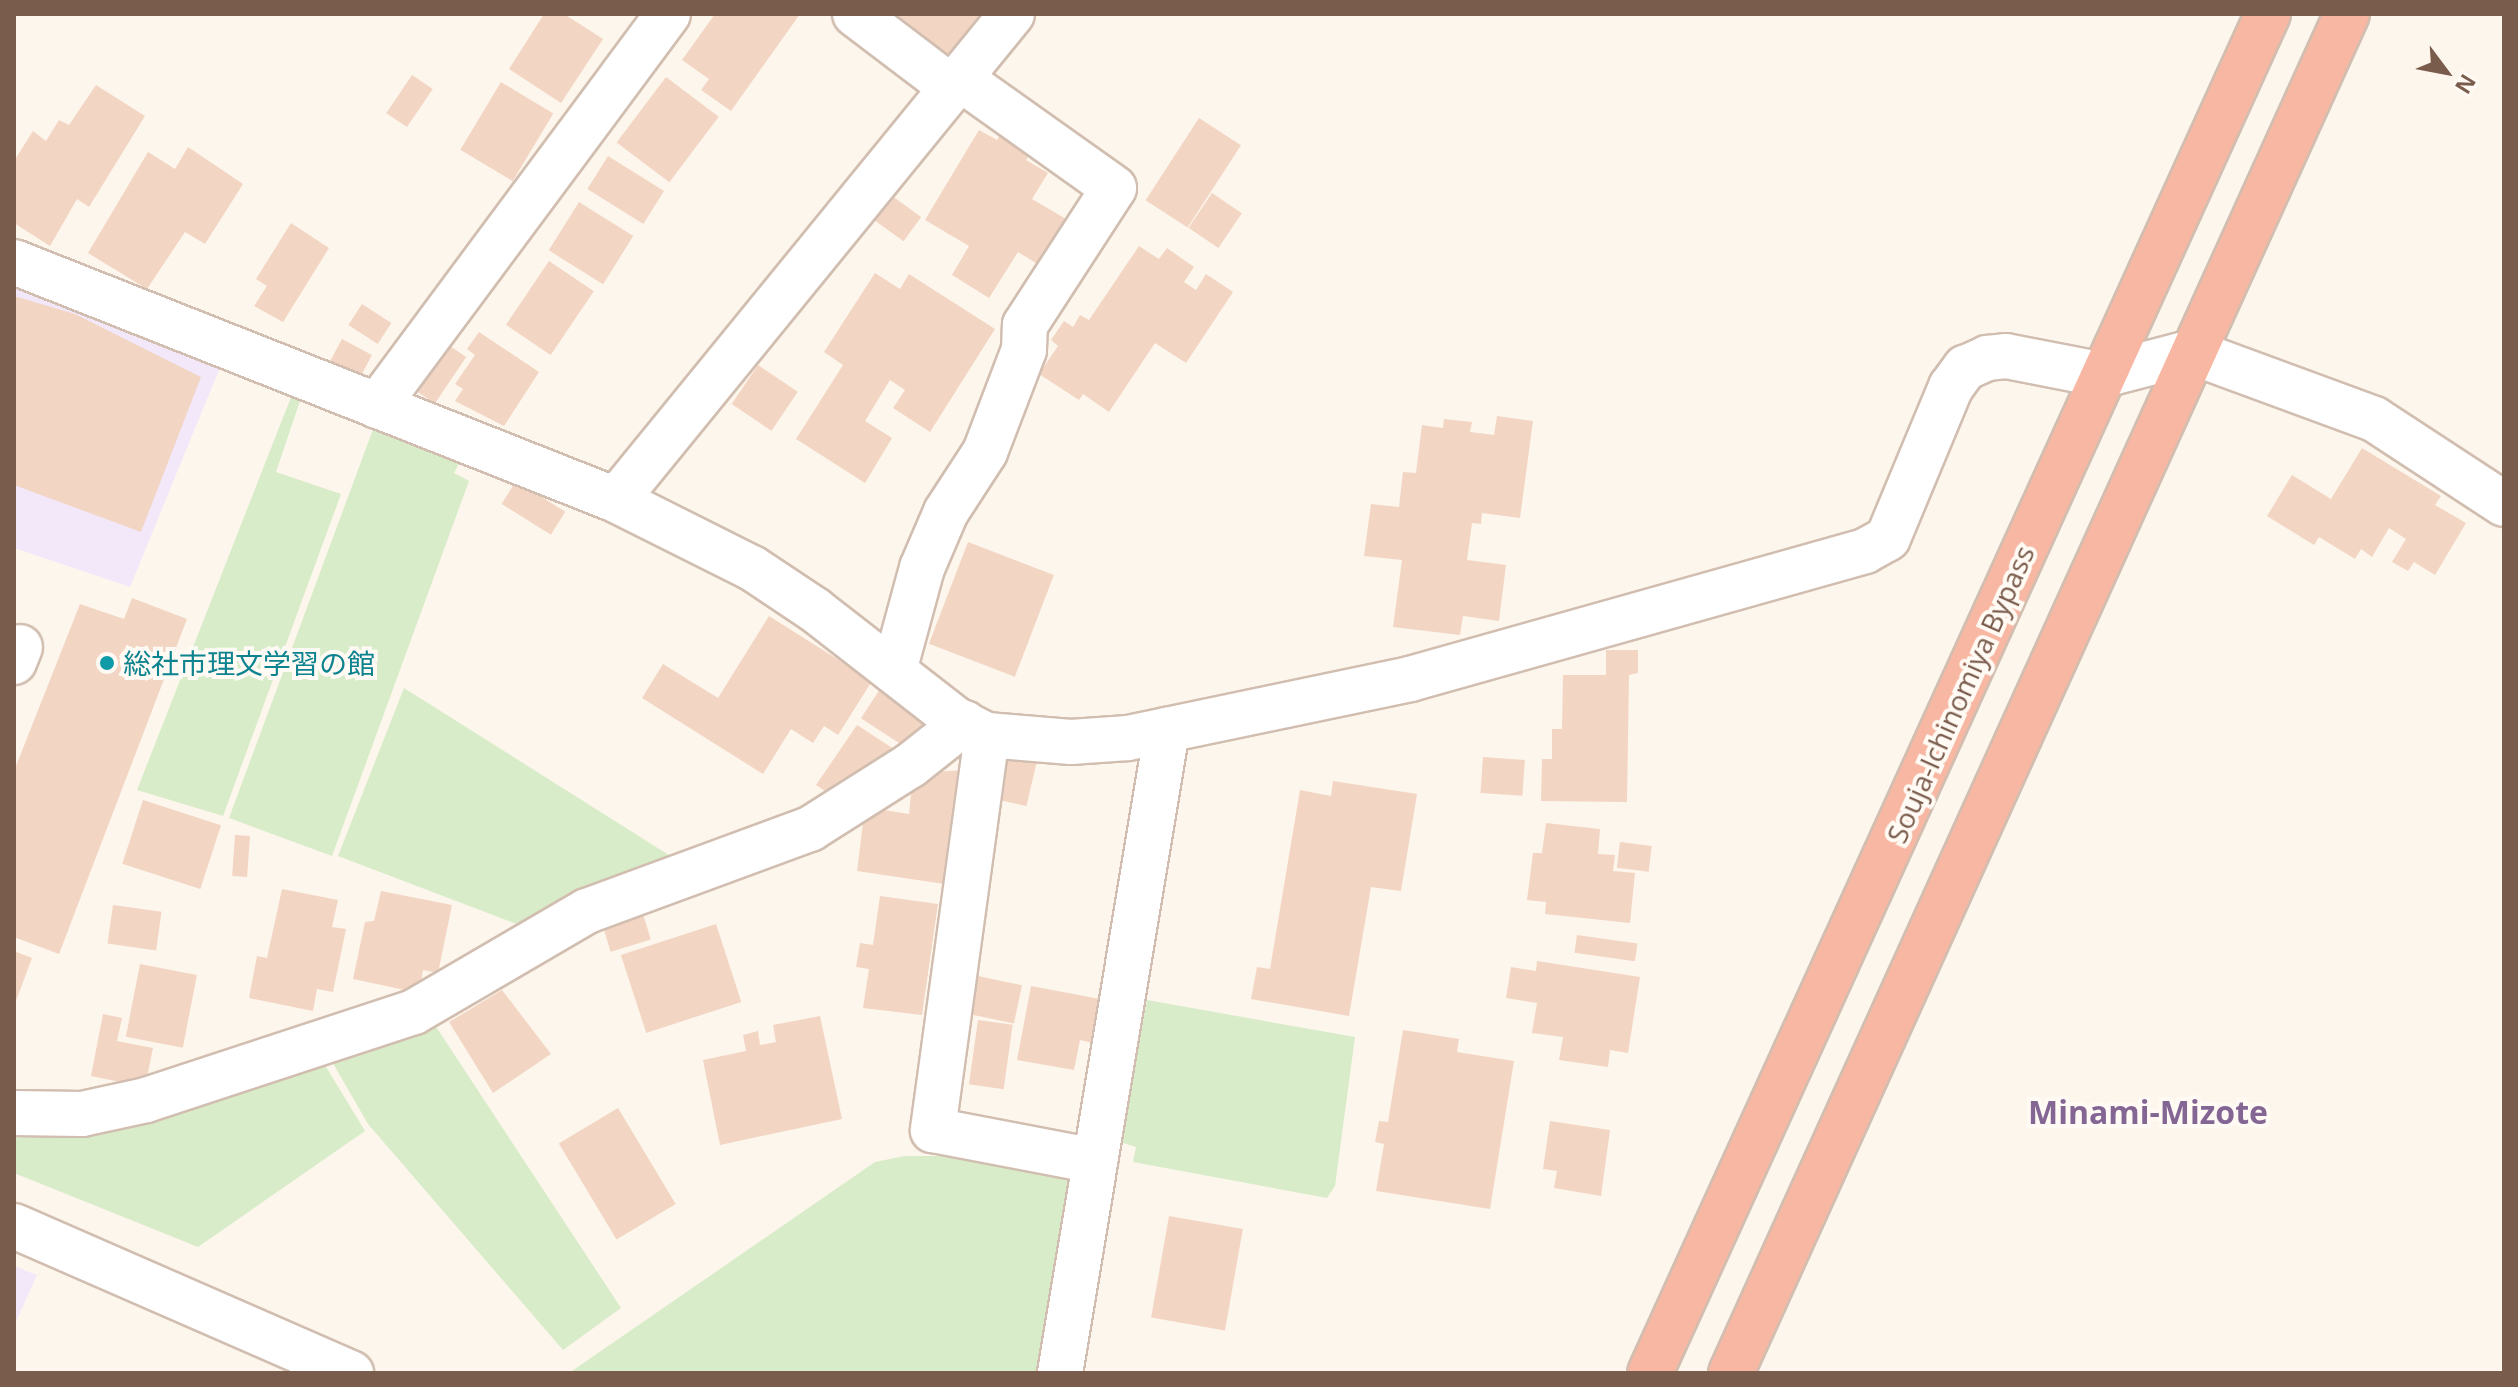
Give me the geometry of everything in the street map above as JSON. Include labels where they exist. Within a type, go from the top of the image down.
[{"type":"highway","name":"Souja-Ichinomiya Bypass","points":[[1650,1373],[2268,14]]},
{"type":"highway","points":[[1731,1373],[2347,14]]},
{"type":"street","points":[[377,406],[668,14]]},
{"type":"street","points":[[855,14],[1114,188],[1025,325],[1024,350],[985,452],[946,512],[922,568],[894,671]]},
{"type":"street","points":[[616,500],[1012,14]]},
{"type":"street","points":[[14,262],[616,500],[752,568],[975,729],[1071,742],[1167,730],[1410,679],[1865,551],[1888,538],[1951,387],[1965,368],[2006,356],[2104,375],[2192,352],[2374,419],[2504,504]]},
{"type":"street","points":[[14,1113],[82,1114],[146,1100],[414,1012],[587,911],[810,829],[975,729]]},
{"type":"street","points":[[975,729],[933,1130],[1095,1161]]},
{"type":"street","points":[[1060,1373],[1167,730]]},
{"type":"street","points":[[14,1226],[351,1373]]},
{"type":"shaded area","points":[[14,284],[221,365],[130,587],[14,548]]},
{"type":"shaded area","points":[[14,1266],[37,1275],[14,1326]]},
{"type":"green space","points":[[295,387],[304,389],[276,472],[341,494],[223,816],[137,790]]},
{"type":"green space","points":[[375,424],[461,460],[454,473],[469,481],[332,856],[229,818]]},
{"type":"green space","points":[[404,688],[691,869],[530,929],[338,856]]},
{"type":"green space","points":[[1147,1000],[1355,1037],[1335,1186],[1327,1198],[1133,1162],[1136,1147],[1120,1142]]},
{"type":"green space","points":[[429,1016],[621,1308],[563,1350],[368,1124],[327,1053]]},
{"type":"green space","points":[[320,1057],[365,1131],[198,1247],[14,1173],[14,1123]]},
{"type":"green space","points":[[905,1156],[957,1156],[1076,1180],[1038,1373],[569,1373],[875,1162]]},
{"type":"building","points":[[544,14],[564,14],[603,39],[561,103],[509,69]]},
{"type":"building","points":[[715,14],[800,14],[731,111],[701,90],[709,79],[682,60]]},
{"type":"building","points":[[882,14],[984,14],[941,64]]},
{"type":"building","points":[[412,75],[433,89],[407,127],[386,113]]},
{"type":"building","points":[[666,77],[719,117],[669,182],[617,142]]},
{"type":"building","points":[[501,82],[553,113],[513,181],[460,150]]},
{"type":"building","points":[[96,85],[145,116],[89,207],[77,199],[50,246],[14,223],[14,161],[33,131],[46,141],[59,120],[69,125]]},
{"type":"building","points":[[1199,118],[1241,145],[1188,227],[1146,200]]},
{"type":"building","points":[[979,130],[997,140],[1001,133],[1031,152],[1026,160],[1048,173],[1032,199],[1066,219],[1039,265],[1018,252],[989,298],[952,275],[969,246],[925,220]]},
{"type":"building","points":[[188,147],[243,184],[205,244],[185,232],[147,289],[88,253],[148,152],[175,169]]},
{"type":"building","points":[[608,156],[664,191],[643,224],[587,189]]},
{"type":"building","points":[[888,193],[921,217],[904,241],[870,217]]},
{"type":"building","points":[[1212,193],[1242,213],[1218,248],[1189,228]]},
{"type":"building","points":[[579,202],[633,236],[603,284],[549,250]]},
{"type":"building","points":[[291,223],[329,248],[283,322],[254,306],[267,286],[256,279]]},
{"type":"building","points":[[1139,246],[1159,259],[1167,248],[1194,267],[1184,282],[1196,290],[1206,274],[1233,292],[1186,363],[1155,343],[1109,412],[1083,394],[1079,400],[1039,374],[1058,346],[1051,340],[1064,321],[1073,327],[1080,315],[1089,320]]},
{"type":"building","points":[[549,261],[594,291],[551,355],[506,325]]},
{"type":"building","points":[[875,273],[900,289],[909,274],[995,329],[930,432],[893,408],[905,390],[890,380],[865,421],[892,438],[865,483],[796,439],[843,365],[824,352]]},
{"type":"building","points":[[14,296],[75,314],[201,377],[141,532],[14,485]]},
{"type":"building","points":[[362,304],[391,323],[378,344],[348,325]]},
{"type":"building","points":[[479,332],[539,372],[504,426],[455,401],[463,389],[455,384],[475,355],[467,349]]},
{"type":"building","points":[[438,338],[466,357],[435,403],[407,384]]},
{"type":"building","points":[[342,339],[372,355],[360,377],[330,361]]},
{"type":"building","points":[[758,365],[798,392],[772,431],[732,404]]},
{"type":"building","points":[[1497,416],[1533,421],[1520,518],[1482,513],[1481,524],[1472,523],[1467,560],[1506,565],[1499,621],[1463,616],[1460,635],[1393,627],[1402,560],[1364,556],[1371,504],[1399,507],[1403,472],[1416,473],[1422,425],[1443,428],[1444,419],[1472,422],[1470,432],[1494,435]]},
{"type":"building","points":[[2362,448],[2441,496],[2435,505],[2466,523],[2435,575],[2414,562],[2408,571],[2392,562],[2406,539],[2389,528],[2372,557],[2361,549],[2355,559],[2319,537],[2314,545],[2267,516],[2292,475],[2331,499]]},
{"type":"building","points":[[516,481],[565,512],[551,535],[502,504]]},
{"type":"building","points":[[968,542],[1054,575],[1015,677],[929,644]]},
{"type":"building","points":[[132,598],[187,619],[59,954],[14,937],[14,771],[80,604],[124,619]]},
{"type":"building","points":[[769,616],[872,681],[838,735],[824,726],[813,743],[791,729],[763,774],[642,698],[663,664],[718,698]]},
{"type":"building","points":[[1606,650],[1638,650],[1638,673],[1629,675],[1627,802],[1541,801],[1542,759],[1552,759],[1552,729],[1562,729],[1563,675],[1606,675]]},
{"type":"building","points":[[880,689],[926,719],[907,748],[861,718]]},
{"type":"building","points":[[857,725],[900,753],[837,799],[816,785]]},
{"type":"building","points":[[1001,752],[1037,760],[1026,806],[990,798]]},
{"type":"building","points":[[1483,757],[1525,760],[1522,796],[1480,793]]},
{"type":"building","points":[[967,770],[951,885],[857,871],[865,807],[909,814],[913,773]]},
{"type":"building","points":[[1333,781],[1417,794],[1401,891],[1371,887],[1349,1016],[1251,999],[1257,967],[1270,969],[1300,790],[1331,796]]},
{"type":"building","points":[[143,800],[221,825],[200,889],[122,864]]},
{"type":"building","points":[[1546,823],[1600,829],[1598,854],[1615,855],[1613,871],[1635,873],[1630,923],[1545,914],[1546,902],[1527,900],[1533,853],[1542,853]]},
{"type":"building","points":[[235,835],[250,836],[247,877],[232,876]]},
{"type":"building","points":[[1620,842],[1652,846],[1649,872],[1617,868]]},
{"type":"building","points":[[282,889],[338,900],[332,927],[346,929],[333,992],[317,989],[313,1011],[249,998],[257,956],[267,958]]},
{"type":"building","points":[[381,891],[452,905],[438,973],[423,970],[419,993],[353,979],[365,922],[374,921]]},
{"type":"building","points":[[880,896],[938,904],[922,1015],[863,1008],[869,969],[856,967],[860,943],[873,945]]},
{"type":"building","points":[[640,904],[651,939],[611,952],[600,916]]},
{"type":"building","points":[[113,905],[162,912],[156,950],[108,944]]},
{"type":"building","points":[[716,924],[741,1002],[646,1033],[621,955]]},
{"type":"building","points":[[1577,935],[1637,943],[1635,961],[1574,953]]},
{"type":"building","points":[[14,951],[32,958],[14,1006]]},
{"type":"building","points":[[1537,961],[1640,977],[1628,1053],[1610,1050],[1608,1067],[1559,1060],[1563,1037],[1532,1033],[1537,1003],[1506,998],[1511,967],[1536,971]]},
{"type":"building","points":[[140,964],[197,975],[183,1048],[126,1037]]},
{"type":"building","points":[[978,976],[1022,985],[1014,1024],[970,1014]]},
{"type":"building","points":[[1031,986],[1100,999],[1092,1043],[1080,1040],[1074,1070],[1017,1060]]},
{"type":"building","points":[[502,990],[551,1054],[493,1093],[449,1022]]},
{"type":"building","points":[[103,1014],[122,1018],[117,1041],[153,1048],[145,1087],[91,1076]]},
{"type":"building","points":[[820,1016],[842,1119],[720,1145],[703,1060],[746,1051],[743,1035],[758,1031],[760,1045],[776,1042],[773,1025]]},
{"type":"building","points":[[978,1020],[1013,1025],[1004,1089],[969,1084]]},
{"type":"building","points":[[1403,1030],[1459,1039],[1457,1052],[1514,1061],[1490,1209],[1376,1191],[1384,1144],[1375,1142],[1379,1121],[1388,1122]]},
{"type":"building","points":[[618,1108],[676,1204],[617,1240],[559,1144]]},
{"type":"building","points":[[1550,1121],[1610,1130],[1601,1196],[1554,1188],[1557,1171],[1543,1169]]},
{"type":"building","points":[[1169,1216],[1243,1229],[1225,1330],[1151,1317]]},
{"type":"place","name":"総社市理文学習の館","points":[[107,663]]},
{"type":"district","name":"Minami-Mizote","points":[[2148,1112]]}]
